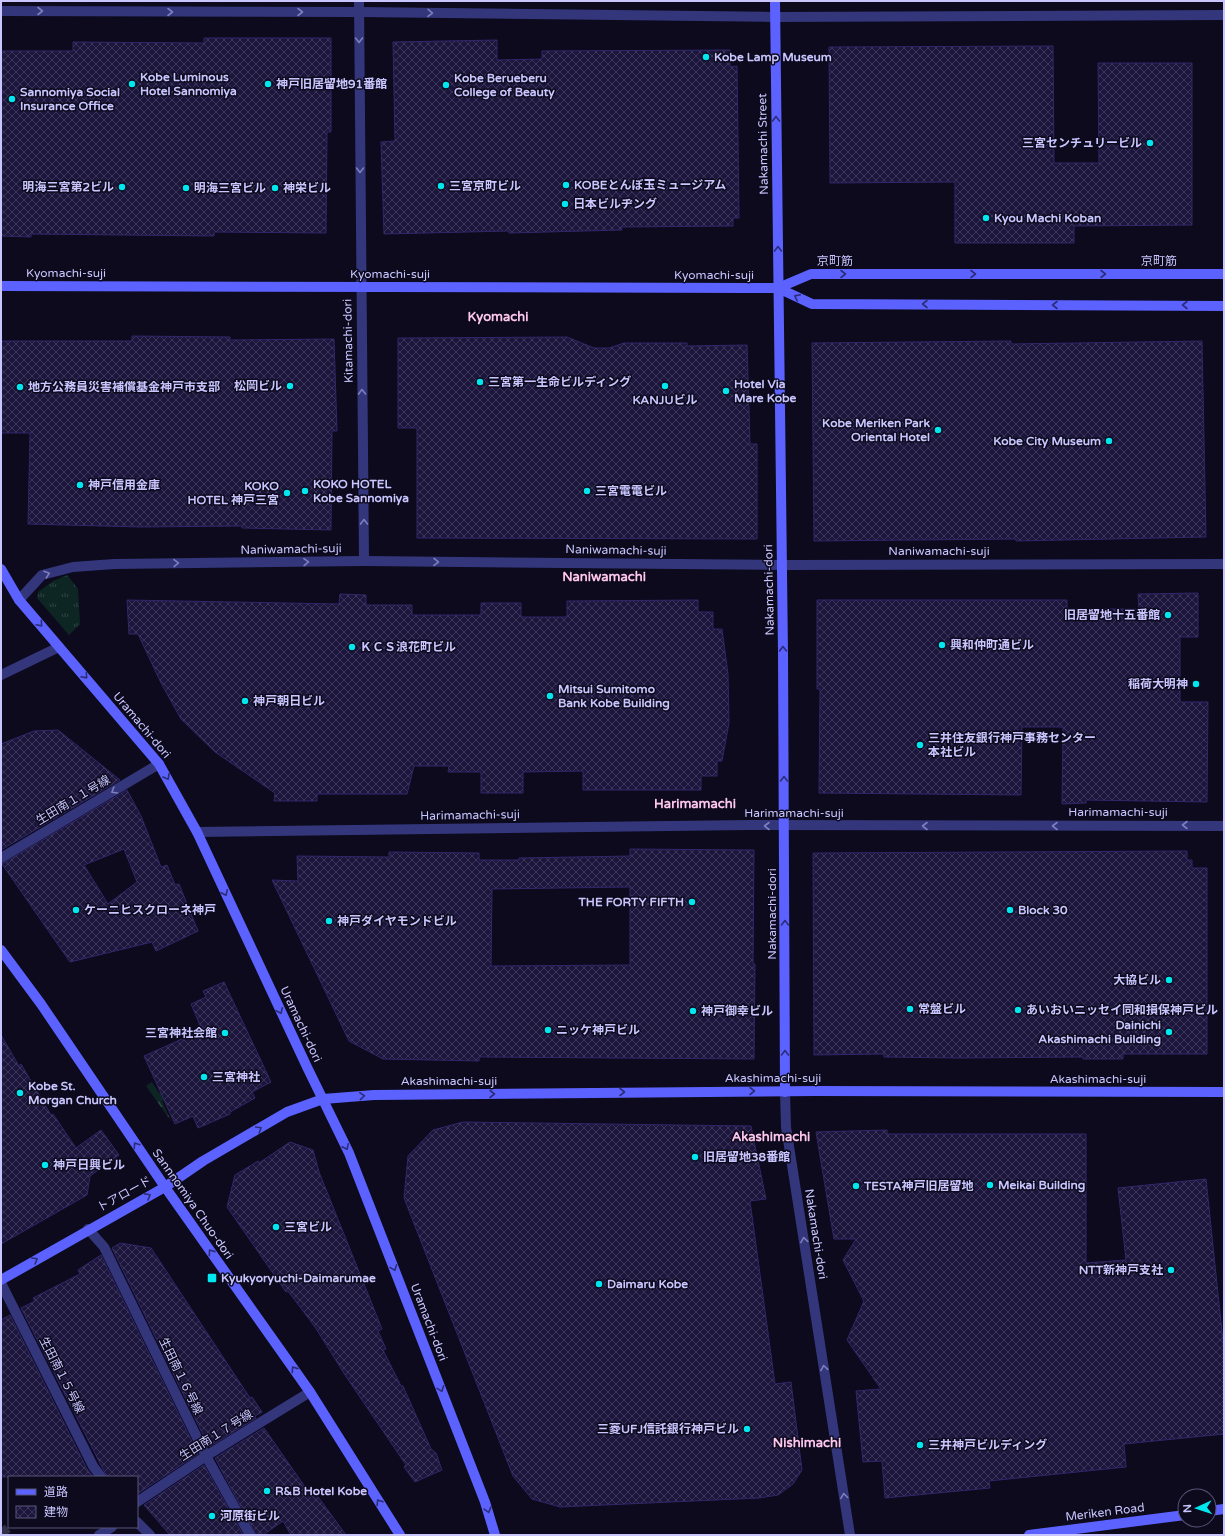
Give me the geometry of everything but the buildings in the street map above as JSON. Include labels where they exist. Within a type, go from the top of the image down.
[{"type":"street","name":"Kitamachi-dori","points":[[359,1],[360,287],[364,561]]},
{"type":"street","name":"Nakamachi Street","points":[[775,1],[778,288]]},
{"type":"street","points":[[1,11],[359,12],[775,17],[1224,15]]},
{"type":"street","name":"京町筋","points":[[778,288],[811,274],[1224,274]]},
{"type":"street","name":"Kyomachi-suji","points":[[1,286],[778,288]]},
{"type":"street","points":[[778,288],[812,304],[1224,306]]},
{"type":"street","name":"Nakamachi-dori","points":[[778,288],[786,1128],[850,1535]]},
{"type":"street","name":"Naniwamachi-suji","points":[[19,600],[42,575],[73,567],[114,564],[364,561],[781,565],[1224,564]]},
{"type":"street","name":"Uramachi-dori","points":[[1,569],[19,600],[159,764],[197,832],[306,1067],[349,1153],[485,1502],[495,1535]]},
{"type":"street","points":[[1,675],[59,647]]},
{"type":"street","name":"生田南１１号線","points":[[1,858],[159,764]]},
{"type":"street","name":"Harimamachi-suji","points":[[197,832],[784,826],[1224,826]]},
{"type":"street","name":"Sannnomiya Chuo-dori","points":[[1,950],[41,1004],[165,1187],[310,1392],[400,1535]]},
{"type":"street","name":"Akashimachi-suji","points":[[323,1099],[374,1094],[1224,1092]]},
{"type":"street","name":"トアロード","points":[[1,1280],[88,1229],[165,1187],[287,1112],[323,1099]]},
{"type":"street","name":"生田南１６号線","points":[[88,1229],[104,1247],[206,1456],[250,1535]]},
{"type":"street","name":"生田南１５号線","points":[[1,1283],[93,1466],[100,1476]]},
{"type":"street","name":"生田南１７号線","points":[[138,1501],[206,1456],[310,1392]]},
{"type":"street","name":"Meriken Road","points":[[1029,1535],[1177,1515]]},
{"type":"street","points":[[138,1523],[150,1535]]},
{"type":"street","points":[[99,1535],[110,1528]]},
{"type":"green space","points":[[67,575],[78,589],[80,624],[69,635],[37,598],[38,592],[53,581]]},
{"type":"green space","points":[[152,1082],[159,1093],[177,1086],[181,1093],[162,1101],[171,1121],[146,1086]]},
{"type":"tunnel","points":[[1,1528],[7,1535]]},
{"type":"place","name":"Kobe Lamp Museum","points":[[706,57]]},
{"type":"place","name":"Kobe Luminous Hotel Sannomiya","points":[[132,84]]},
{"type":"place","name":"神戸旧居留地91番館","points":[[268,84]]},
{"type":"place","name":"Kobe Berueberu College of Beauty","points":[[446,85]]},
{"type":"place","name":"Sannomiya Social Insurance Office","points":[[12,99]]},
{"type":"place","name":"三宮センチュリービル","points":[[1150,143]]},
{"type":"place","name":"KOBEとんぼ玉ミュージアム","points":[[566,185]]},
{"type":"place","name":"三宮京町ビル","points":[[441,186]]},
{"type":"place","name":"明海三宮第2ビル","points":[[122,187]]},
{"type":"place","name":"明海三宮ビル","points":[[186,188]]},
{"type":"place","name":"神栄ビル","points":[[275,188]]},
{"type":"place","name":"日本ビルヂング","points":[[565,204]]},
{"type":"place","name":"Kyou Machi Koban","points":[[986,218]]},
{"type":"place","name":"三宮第一生命ビルディング","points":[[480,382]]},
{"type":"place","name":"松岡ビル","points":[[290,386]]},
{"type":"place","name":"KANJUビル","points":[[665,386]]},
{"type":"place","name":"地方公務員災害補償基金神戸市支部","points":[[20,387]]},
{"type":"place","name":"Hotel Via Mare Kobe","points":[[726,391]]},
{"type":"place","name":"Kobe Meriken Park Oriental Hotel","points":[[938,430]]},
{"type":"place","name":"Kobe City Museum","points":[[1109,441]]},
{"type":"place","name":"神戸信用金庫","points":[[80,485]]},
{"type":"place","name":"KOKO HOTEL Kobe Sannomiya","points":[[305,491]]},
{"type":"place","name":"三宮電電ビル","points":[[587,491]]},
{"type":"place","name":"KOKO HOTEL 神戸三宮","points":[[287,493]]},
{"type":"place","name":"旧居留地十五番館","points":[[1168,615]]},
{"type":"place","name":"興和仲町通ビル","points":[[942,645]]},
{"type":"place","name":"ＫＣＳ浪花町ビル","points":[[352,647]]},
{"type":"place","name":"稲荷大明神","points":[[1196,684]]},
{"type":"place","name":"Mitsui Sumitomo Bank Kobe Building","points":[[550,696]]},
{"type":"place","name":"神戸朝日ビル","points":[[245,701]]},
{"type":"place","name":"三井住友銀行神戸事務センター 本社ビル","points":[[920,745]]},
{"type":"place","name":"THE FORTY FIFTH","points":[[692,902]]},
{"type":"place","name":"ケーニヒスクローネ神戸","points":[[76,910]]},
{"type":"place","name":"Block 30","points":[[1010,910]]},
{"type":"place","name":"神戸ダイヤモンドビル","points":[[329,921]]},
{"type":"place","name":"大協ビル","points":[[1169,980]]},
{"type":"place","name":"常盤ビル","points":[[910,1009]]},
{"type":"place","name":"あいおいニッセイ同和損保神戸ビル","points":[[1018,1010]]},
{"type":"place","name":"神戸御幸ビル","points":[[693,1011]]},
{"type":"place","name":"ニッケ神戸ビル","points":[[548,1030]]},
{"type":"place","name":"Dainichi Akashimachi Building","points":[[1169,1032]]},
{"type":"place","name":"三宮神社会館","points":[[225,1033]]},
{"type":"place","name":"三宮神社","points":[[204,1077]]},
{"type":"place","name":"Kobe St. Morgan Church","points":[[20,1093]]},
{"type":"place","name":"旧居留地38番館","points":[[695,1157]]},
{"type":"place","name":"神戸日興ビル","points":[[45,1165]]},
{"type":"place","name":"Meikai Building","points":[[990,1185]]},
{"type":"place","name":"TESTA神戸旧居留地","points":[[856,1186]]},
{"type":"place","name":"三宮ビル","points":[[276,1227]]},
{"type":"place","name":"NTT新神戸支社","points":[[1171,1270]]},
{"type":"place","name":"Kyukyoryuchi-Daimarumae","points":[[212,1278]]},
{"type":"place","name":"Daimaru Kobe","points":[[599,1284]]},
{"type":"place","name":"三菱UFJ信託銀行神戸ビル","points":[[747,1429]]},
{"type":"place","name":"三井神戸ビルディング","points":[[920,1445]]},
{"type":"place","name":"R&B Hotel Kobe","points":[[267,1491]]},
{"type":"place","name":"河原街ビル","points":[[212,1516]]},
{"type":"district","name":"Kyomachi","points":[[498,317]]},
{"type":"district","name":"Naniwamachi","points":[[604,577]]},
{"type":"district","name":"Harimamachi","points":[[695,804]]},
{"type":"district","name":"Akashimachi","points":[[771,1137]]},
{"type":"district","name":"Nishimachi","points":[[807,1443]]}]
